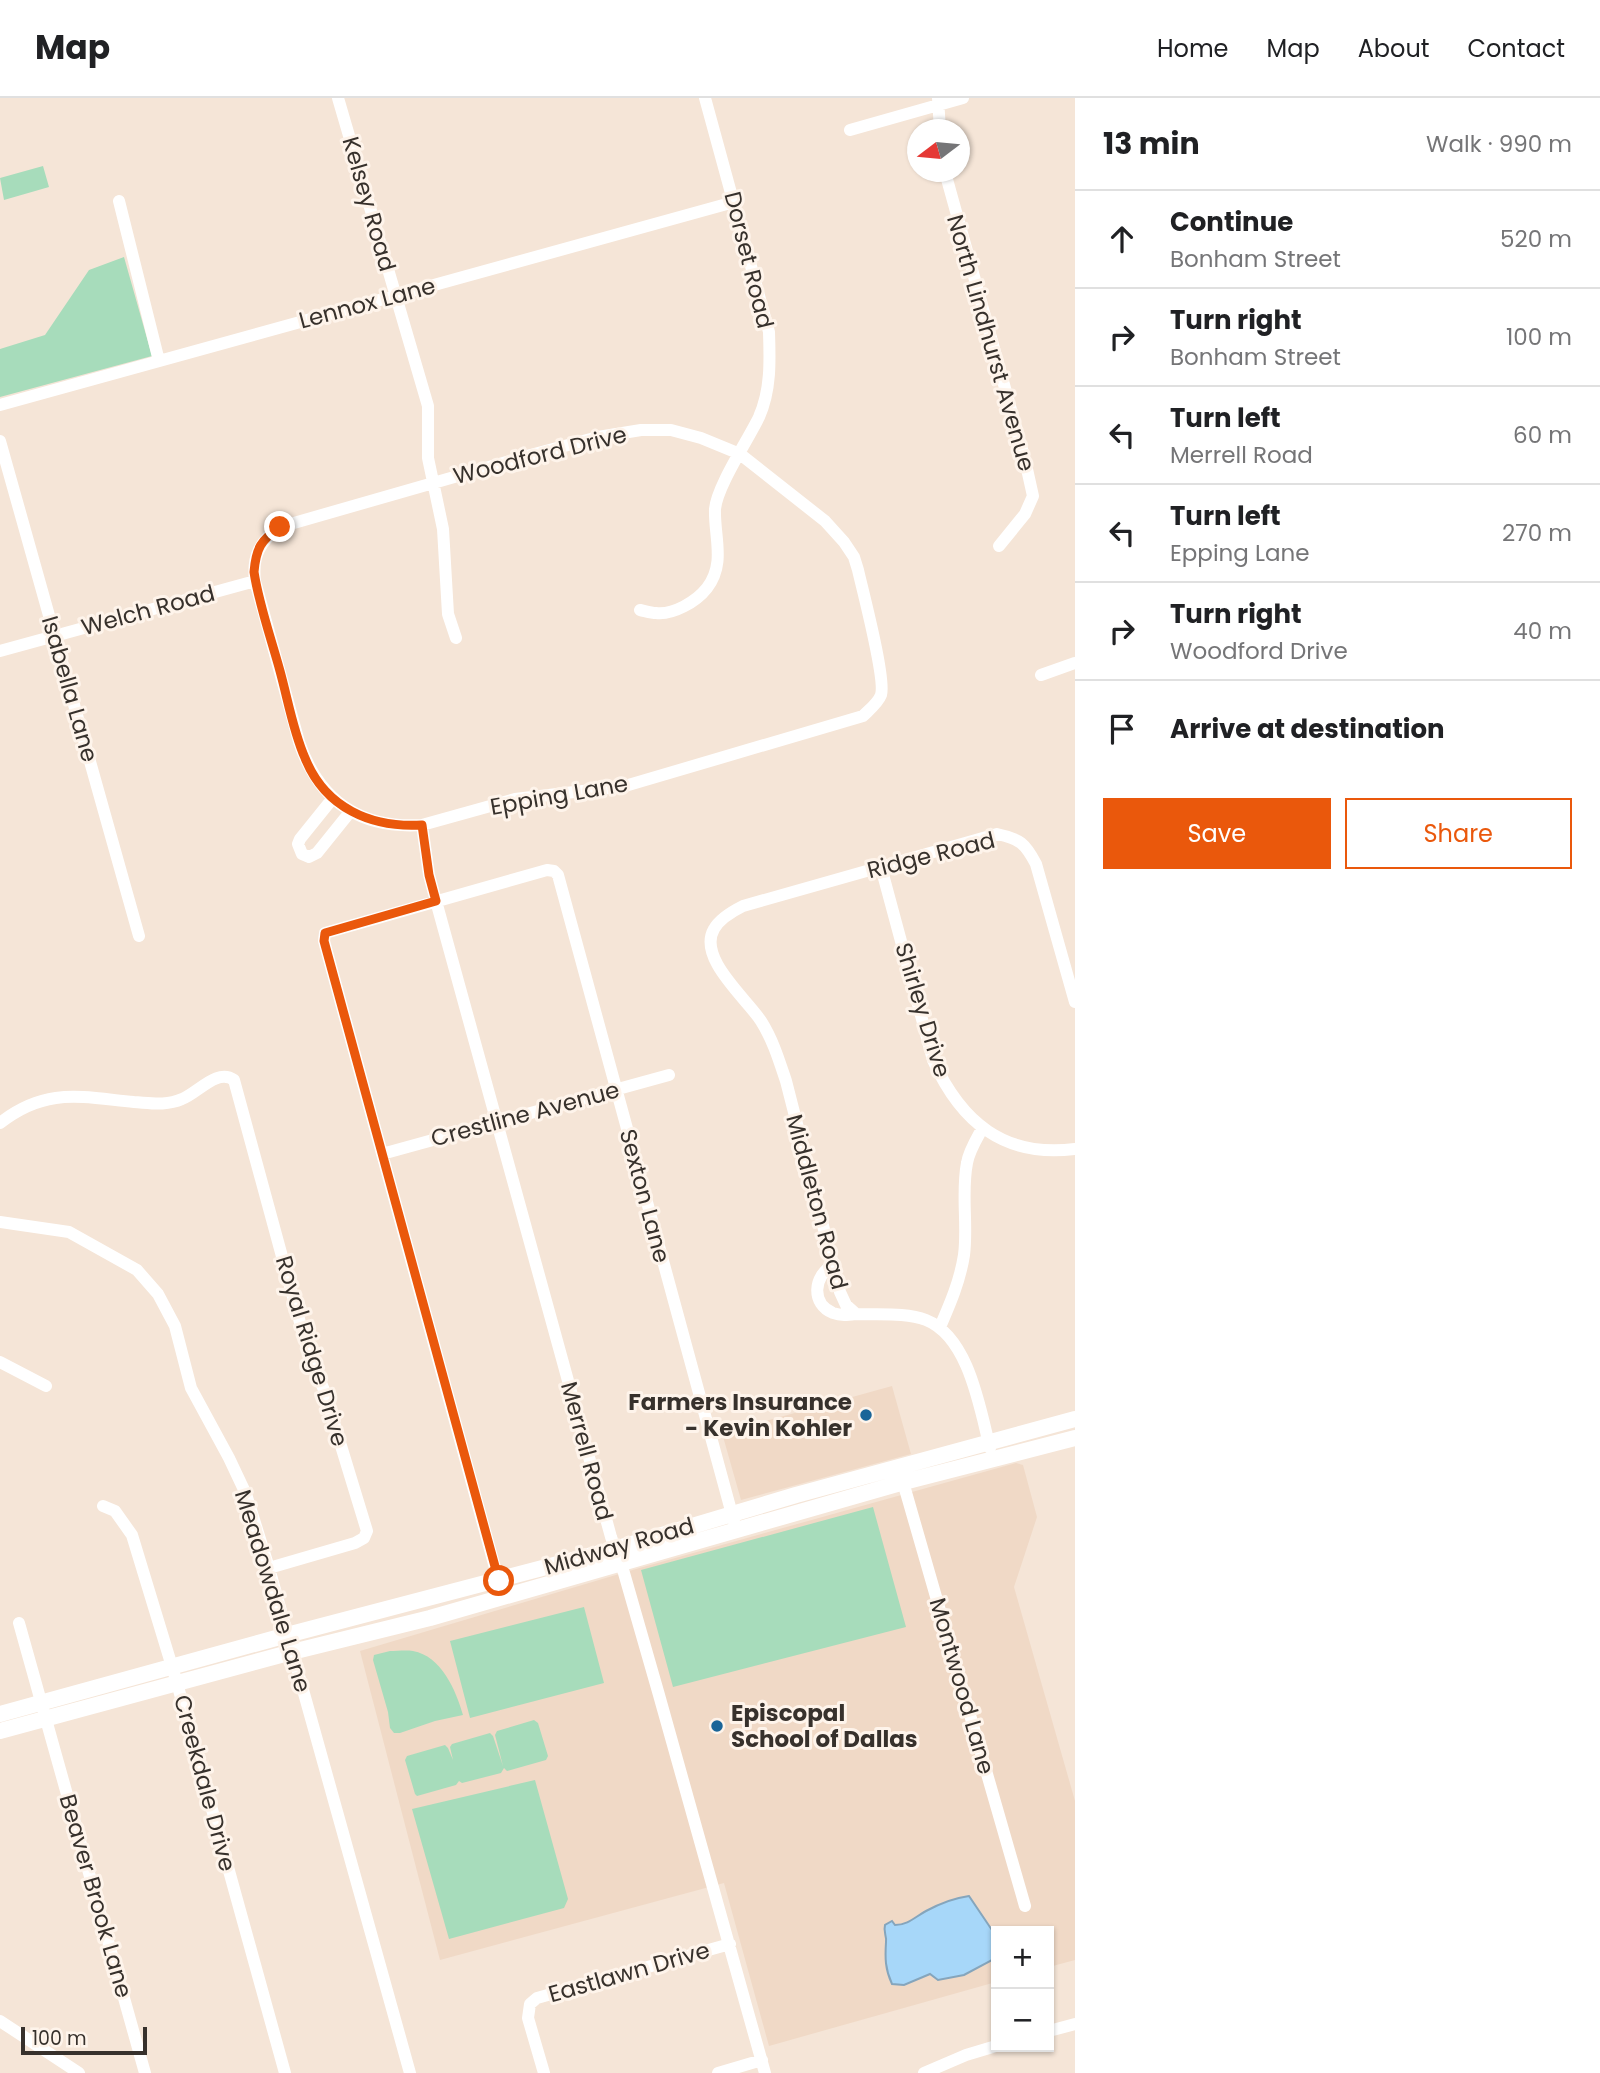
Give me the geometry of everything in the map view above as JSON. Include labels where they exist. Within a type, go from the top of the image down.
[{"type":"main road","name":"Midway Road","points":[[0,1731],[44,1711],[175,1675],[292,1652],[503,1597],[618,1556],[734,1521],[835,1484],[1075,1419]]},
{"type":"main road","name":"Midway Road","points":[[734,1521],[839,1500],[1075,1438]]},
{"type":"main road","points":[[835,1484],[839,1500]]},
{"type":"main road","name":"Midway Road","points":[[175,1675],[287,1635],[499,1581],[618,1556]]},
{"type":"main road","name":"Midway Road","points":[[0,1714],[44,1711]]},
{"type":"street","name":"Kelsey Road","points":[[338,98],[428,406],[428,458],[443,529],[447,614],[456,638]]},
{"type":"street","name":"Dorset Road","points":[[640,610],[657,614],[677,610],[707,588],[719,557],[715,508],[724,484],[760,414],[770,370],[769,332],[705,98]]},
{"type":"street","points":[[850,130],[939,102],[963,98]]},
{"type":"street","name":"North Lindhurst Avenue","points":[[946,182],[1033,496],[1025,514],[999,546]]},
{"type":"street","points":[[119,201],[159,361]]},
{"type":"street","name":"Lennox Lane","points":[[0,405],[734,202]]},
{"type":"street","name":"Woodford Drive","points":[[255,581],[255,555],[268,535],[280,527],[598,437],[641,430],[671,430],[701,438],[740,454],[825,520],[844,542],[853,557],[881,676],[881,695],[874,706],[863,716],[850,720]]},
{"type":"street","name":"Isabella Lane","points":[[0,441],[139,936]]},
{"type":"street","name":"Welch Road","points":[[0,652],[255,581]]},
{"type":"street","name":"Epping Lane","points":[[255,581],[305,760],[333,798],[350,812],[376,822],[422,825],[515,799],[625,786],[850,720]]},
{"type":"street","points":[[1041,675],[1075,663]]},
{"type":"street","points":[[333,798],[300,839],[299,850],[302,854],[309,857],[317,853],[350,812]]},
{"type":"street","name":"Merrell Road","points":[[422,825],[429,875],[436,901],[618,1556],[764,2067]]},
{"type":"street","name":"Ridge Road","points":[[720,921],[743,906],[997,834],[1016,838],[1027,847],[1036,864],[1070,963],[1075,1002]]},
{"type":"street","name":"Shirley Drive","points":[[881,867],[933,1060],[954,1099],[982,1129],[999,1138],[1024,1147],[1075,1149]]},
{"type":"street","name":"Sexton Lane","points":[[436,901],[547,870],[558,875],[734,1521]]},
{"type":"street","points":[[436,901],[325,933],[324,941],[503,1597]]},
{"type":"street","name":"Middleton Road","points":[[720,921],[713,930],[711,944],[714,957],[721,970],[760,1019],[776,1050],[840,1292],[846,1305],[856,1314],[908,1316],[924,1319],[940,1327]]},
{"type":"street","name":"Crestline Avenue","points":[[382,1154],[669,1075]]},
{"type":"street","name":"Royal Ridge Drive","points":[[0,1124],[14,1112],[34,1102],[66,1096],[157,1105],[184,1099],[220,1076],[234,1080],[308,1352],[324,1390],[367,1531],[364,1538],[355,1543],[269,1567]]},
{"type":"street","points":[[982,1129],[967,1161],[966,1236],[960,1276],[940,1327],[953,1342],[973,1384],[993,1459]]},
{"type":"street","name":"Meadowdale Lane","points":[[0,1222],[69,1232],[137,1270],[158,1294],[175,1326],[191,1388],[246,1494],[269,1567],[410,2073]]},
{"type":"street","points":[[833,1265],[825,1269],[818,1280],[819,1299],[832,1312],[856,1314]]},
{"type":"street","points":[[0,1362],[46,1386]]},
{"type":"street","name":"Montwood Lane","points":[[899,1466],[1025,1906]]},
{"type":"street","name":"Creekdale Drive","points":[[103,1506],[115,1511],[132,1535],[175,1675],[285,2073]]},
{"type":"street","name":"Beaver Brook Lane","points":[[19,1623],[145,2073]]},
{"type":"street","name":"Eastlawn Drive","points":[[544,2073],[528,2018],[530,2004],[537,1998],[730,1944]]},
{"type":"street","points":[[0,2021],[79,2073]]},
{"type":"street","points":[[1054,2030],[1075,2024]]},
{"type":"street","points":[[924,2073],[991,2048]]},
{"type":"street","points":[[718,2073],[764,2067]]},
{"type":"shaded area","points":[[892,1386],[911,1454],[741,1500],[722,1433]]},
{"type":"shaded area","name":"Episcopal School of Dallas","points":[[1016,1463],[1023,1465],[1037,1517],[1014,1587],[1075,1801],[1075,1960],[1054,1966],[1054,1926],[991,1926],[991,1983],[769,2046],[724,1883],[440,1960],[360,1651],[636,1569]]},
{"type":"green space","points":[[43,166],[49,187],[4,200],[0,178]]},
{"type":"green space","points":[[124,257],[152,356],[0,397],[0,349],[45,335],[89,270]]},
{"type":"green space","points":[[873,1507],[906,1627],[673,1687],[641,1570]]},
{"type":"green space","points":[[584,1607],[604,1683],[470,1718],[450,1641]]},
{"type":"green space","points":[[390,1651],[413,1651],[432,1660],[446,1676],[463,1715],[394,1733],[390,1728],[373,1660],[374,1655]]},
{"type":"green space","points":[[534,1720],[538,1723],[548,1756],[546,1760],[507,1771],[504,1768],[501,1773],[462,1783],[459,1781],[456,1785],[417,1796],[415,1794],[405,1760],[407,1756],[445,1745],[453,1760],[450,1747],[452,1744],[490,1733],[503,1766],[495,1735],[497,1731]]},
{"type":"green space","points":[[535,1780],[568,1899],[564,1908],[449,1939],[412,1809]]},
{"type":"water","points":[[969,1896],[991,1929],[991,1961],[964,1975],[938,1980],[930,1974],[904,1985],[892,1984],[886,1963],[885,1925],[892,1921],[895,1925],[904,1924],[926,1911]]},
{"type":"place","name":"Farmers Insurance - Kevin Kohler","points":[[866,1415]]},
{"type":"place","name":"Episcopal School of Dallas","points":[[717,1726]]},
{"type":"route","points":[[280,527],[268,535],[255,555],[254,572],[305,760],[324,789],[350,812],[376,822],[422,825],[429,875],[436,901],[325,933],[324,941],[499,1581]]}]
